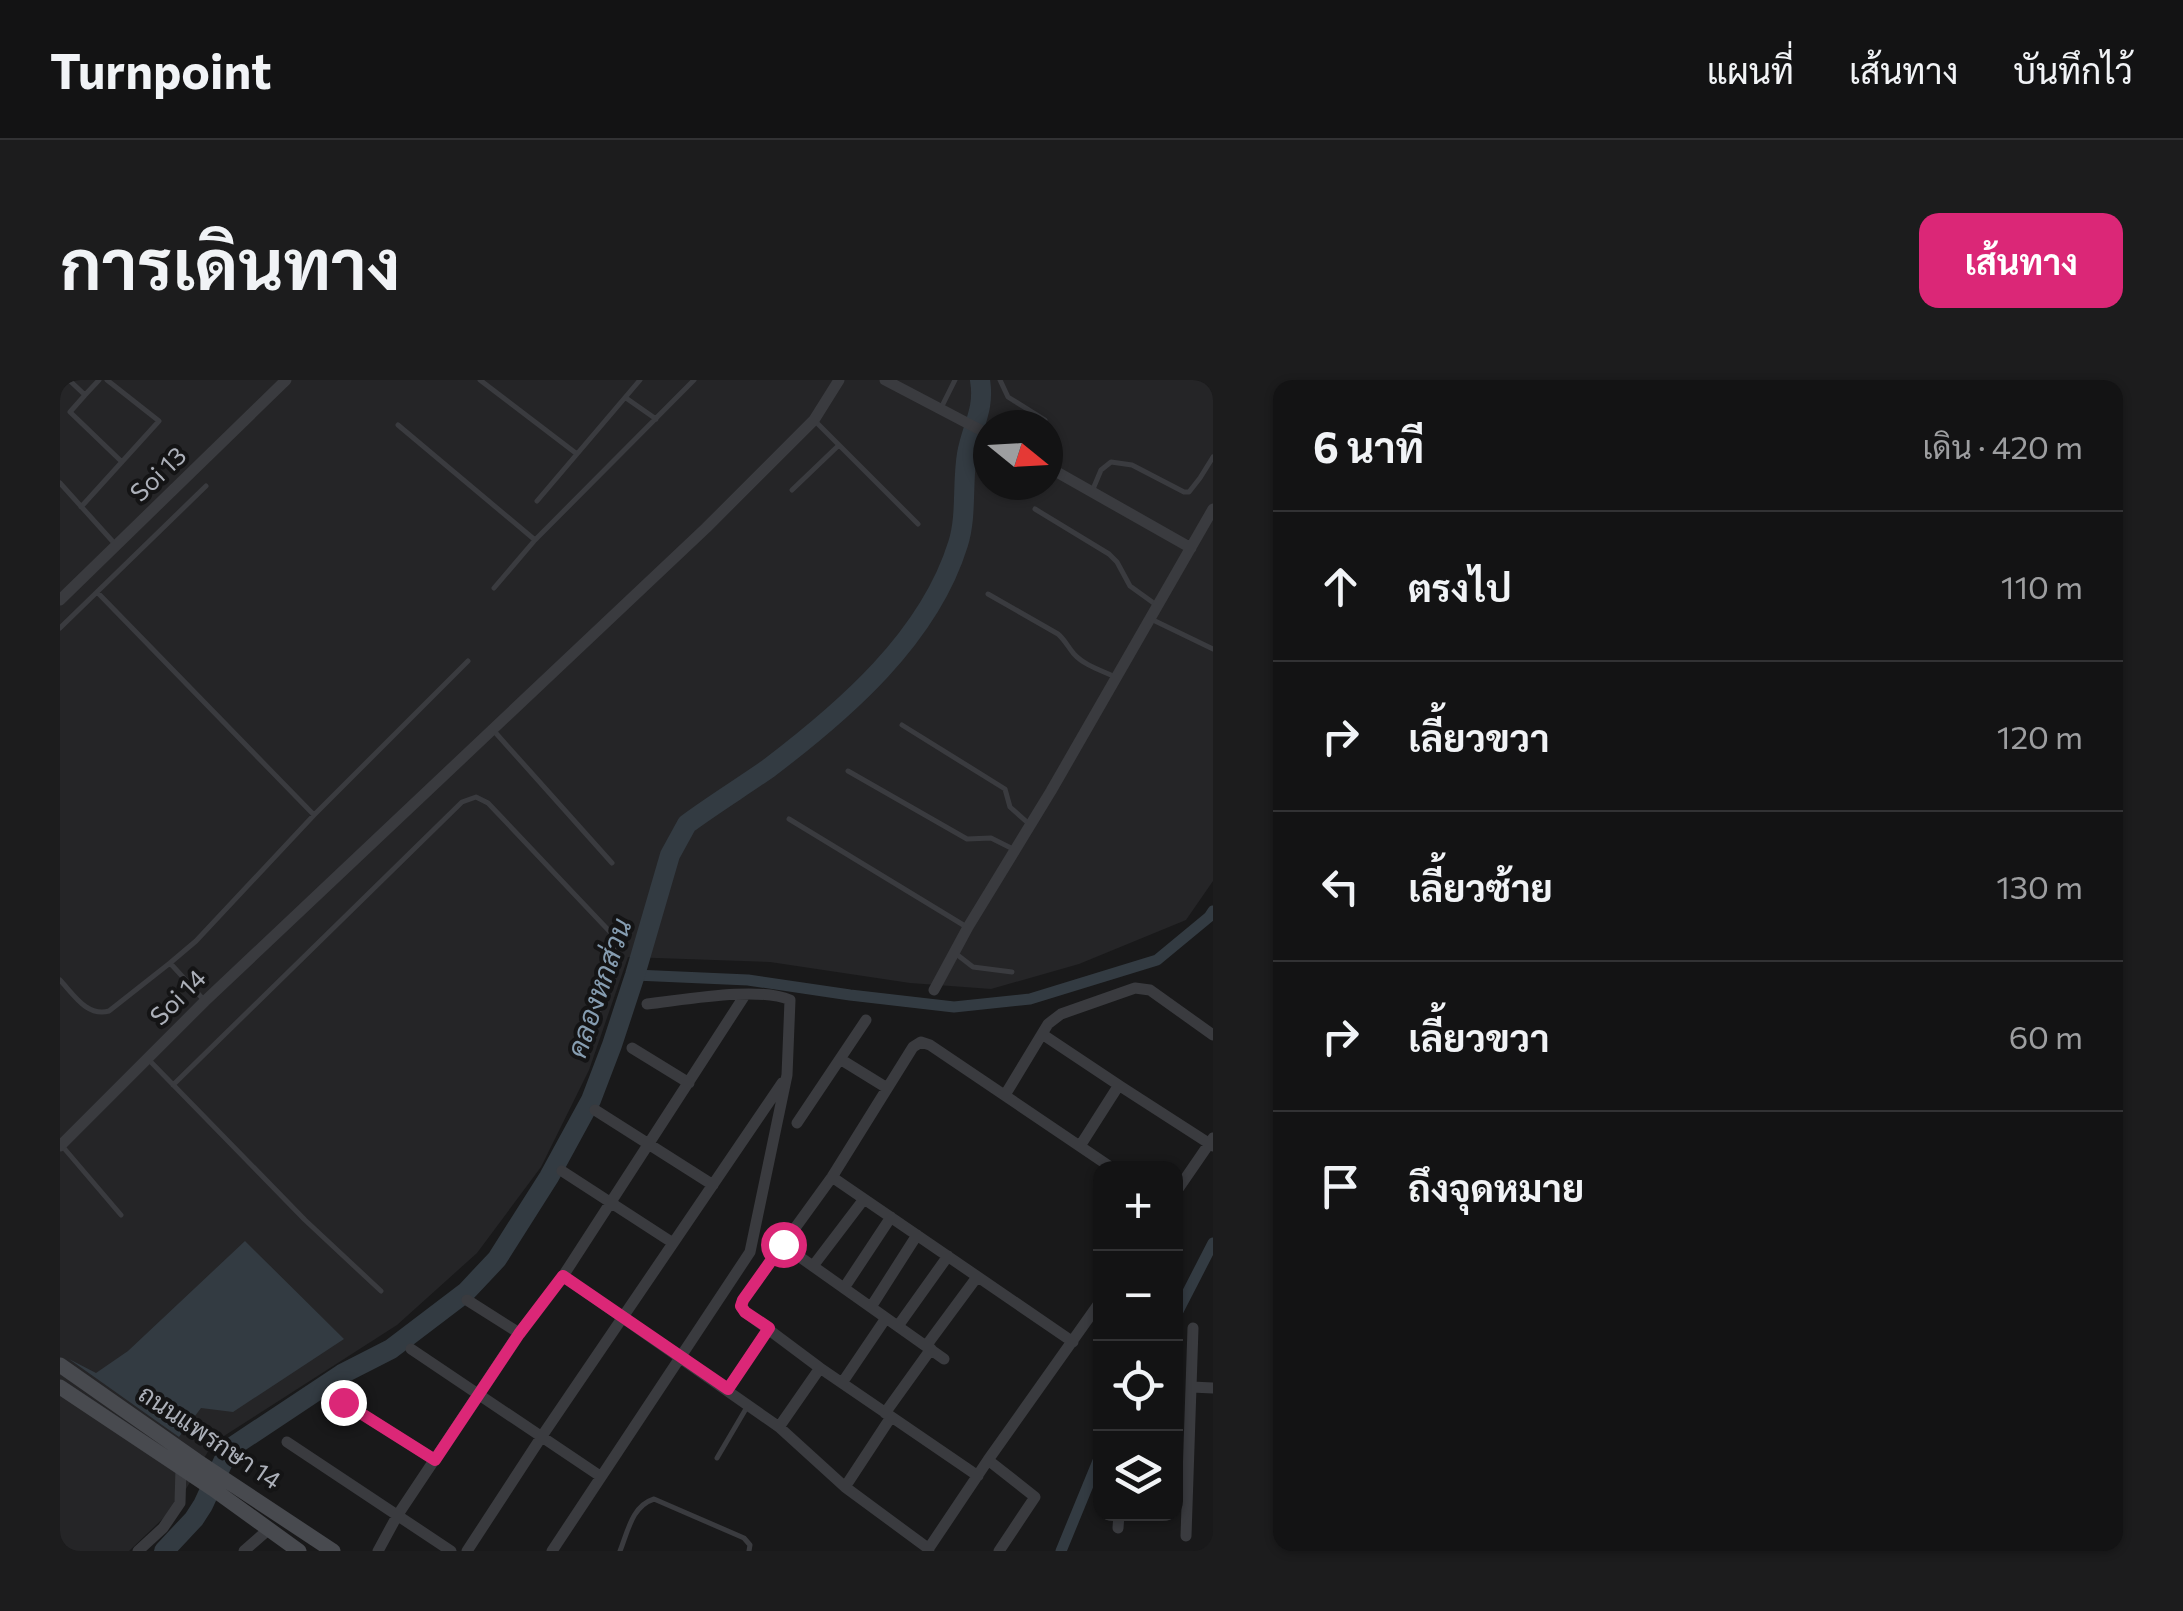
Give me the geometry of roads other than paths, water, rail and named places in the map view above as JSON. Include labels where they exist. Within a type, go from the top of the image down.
[{"type":"main road","name":"ถนนแพรกษา 14","points":[[60,1365],[229,1502],[299,1551]]},
{"type":"main road","name":"ถนนแพรกษา 14","points":[[60,1387],[190,1468],[244,1490],[332,1551]]},
{"type":"street","name":"Soi 13","points":[[60,600],[286,380]]},
{"type":"street","name":"Soi 14","points":[[60,1145],[204,1001],[706,528],[814,420],[839,380]]},
{"type":"street","points":[[885,380],[973,426]]},
{"type":"street","points":[[1063,476],[1190,548]]},
{"type":"street","points":[[934,990],[1213,509]]},
{"type":"street","points":[[1005,1095],[1048,1024],[1061,1014],[1135,988],[1150,990],[1213,1035]]},
{"type":"street","points":[[552,1551],[750,1252],[787,1075],[790,1000],[745,994],[647,1004]]},
{"type":"street","points":[[378,1551],[397,1516],[519,1334],[612,1204],[745,994]]},
{"type":"street","points":[[797,1123],[866,1020]]},
{"type":"street","points":[[1042,1034],[1212,1142],[1183,1182]]},
{"type":"street","points":[[978,1476],[745,1312],[743,1300],[832,1177],[913,1047],[920,1042],[1102,1161]]},
{"type":"street","points":[[632,1048],[689,1083]]},
{"type":"street","points":[[840,1059],[887,1088]]},
{"type":"street","points":[[467,1551],[787,1075]]},
{"type":"street","points":[[1080,1146],[1120,1086]]},
{"type":"street","points":[[595,1110],[713,1185]]},
{"type":"street","points":[[562,1171],[673,1243]]},
{"type":"street","points":[[832,1177],[1073,1342]]},
{"type":"street","points":[[813,1266],[864,1199]]},
{"type":"street","points":[[844,1288],[890,1217]]},
{"type":"street","points":[[871,1307],[917,1236]]},
{"type":"street","points":[[783,1244],[944,1358]]},
{"type":"street","points":[[898,1326],[948,1256]]},
{"type":"street","points":[[563,1276],[780,1427],[845,1487],[928,1550],[1093,1312]]},
{"type":"street","points":[[845,1487],[928,1347],[977,1276]]},
{"type":"street","points":[[466,1300],[519,1334]]},
{"type":"street","points":[[842,1383],[886,1318]]},
{"type":"street","points":[[728,1389],[769,1328]]},
{"type":"street","points":[[1183,1458],[1192,1386],[1193,1328]]},
{"type":"street","points":[[411,1350],[600,1476]]},
{"type":"street","points":[[780,1427],[820,1368]]},
{"type":"street","points":[[1192,1386],[1213,1388]]},
{"type":"street","points":[[343,1402],[435,1460]]},
{"type":"street","points":[[287,1442],[451,1551]]},
{"type":"street","points":[[988,1460],[1034,1496],[999,1551]]},
{"type":"street","points":[[138,1551],[163,1528],[180,1503],[190,1468]]},
{"type":"street","points":[[1183,1484],[1186,1536]]},
{"type":"street","points":[[1118,1521],[1118,1528]]},
{"type":"street","points":[[244,1551],[269,1530]]},
{"type":"lane","points":[[69,380],[85,396]]},
{"type":"lane","points":[[100,380],[70,412],[122,462]]},
{"type":"lane","points":[[82,507],[159,422],[107,380]]},
{"type":"lane","points":[[480,380],[577,454]]},
{"type":"lane","points":[[537,501],[640,380]]},
{"type":"lane","points":[[494,588],[694,380]]},
{"type":"lane","points":[[944,410],[955,380]]},
{"type":"lane","points":[[1000,380],[1008,398],[1028,410]]},
{"type":"lane","points":[[626,398],[656,419]]},
{"type":"lane","points":[[814,420],[918,524]]},
{"type":"lane","points":[[398,425],[536,540]]},
{"type":"lane","points":[[792,490],[838,445]]},
{"type":"lane","points":[[1092,492],[1101,470],[1111,462],[1132,465],[1189,492],[1213,457]]},
{"type":"lane","points":[[60,483],[117,546]]},
{"type":"lane","points":[[60,628],[206,486]]},
{"type":"lane","points":[[1035,509],[1109,554],[1118,562],[1130,586],[1158,605]]},
{"type":"lane","points":[[97,592],[314,814]]},
{"type":"lane","points":[[988,594],[1058,634],[1084,662],[1116,678]]},
{"type":"lane","points":[[1150,618],[1213,649]]},
{"type":"lane","points":[[60,980],[90,1011],[109,1011],[196,941],[314,814],[468,662]]},
{"type":"lane","points":[[902,725],[1005,789],[1010,806],[1030,826]]},
{"type":"lane","points":[[492,729],[612,863]]},
{"type":"lane","points":[[848,770],[967,839],[991,838],[1016,850]]},
{"type":"lane","points":[[173,1085],[462,802],[476,797],[488,803],[612,935],[614,956],[596,1021]]},
{"type":"lane","points":[[789,819],[968,927]]},
{"type":"lane","points":[[956,952],[973,966],[1012,972]]},
{"type":"lane","points":[[170,963],[204,1001]]},
{"type":"lane","points":[[148,1059],[305,1220],[381,1290]]},
{"type":"lane","points":[[60,1145],[121,1215]]},
{"type":"lane","points":[[717,1458],[748,1404]]},
{"type":"lane","points":[[620,1551],[637,1508],[654,1500],[744,1538],[750,1545],[749,1551]]},
{"type":"waterway","name":"คลองหกส่วน","points":[[164,1551],[203,1505],[229,1449],[342,1374],[391,1349],[466,1292],[497,1259],[549,1177],[591,1100],[635,975],[670,855],[687,824],[769,768],[826,722],[881,670],[927,611],[945,578],[961,533],[966,465],[979,409],[980,380]]},
{"type":"waterway","points":[[635,975],[748,980],[954,1007],[1030,999],[1157,960],[1213,911]]},
{"type":"waterway","points":[[1183,1301],[1213,1243]]},
{"type":"waterway","points":[[1061,1551],[1093,1473]]}]
